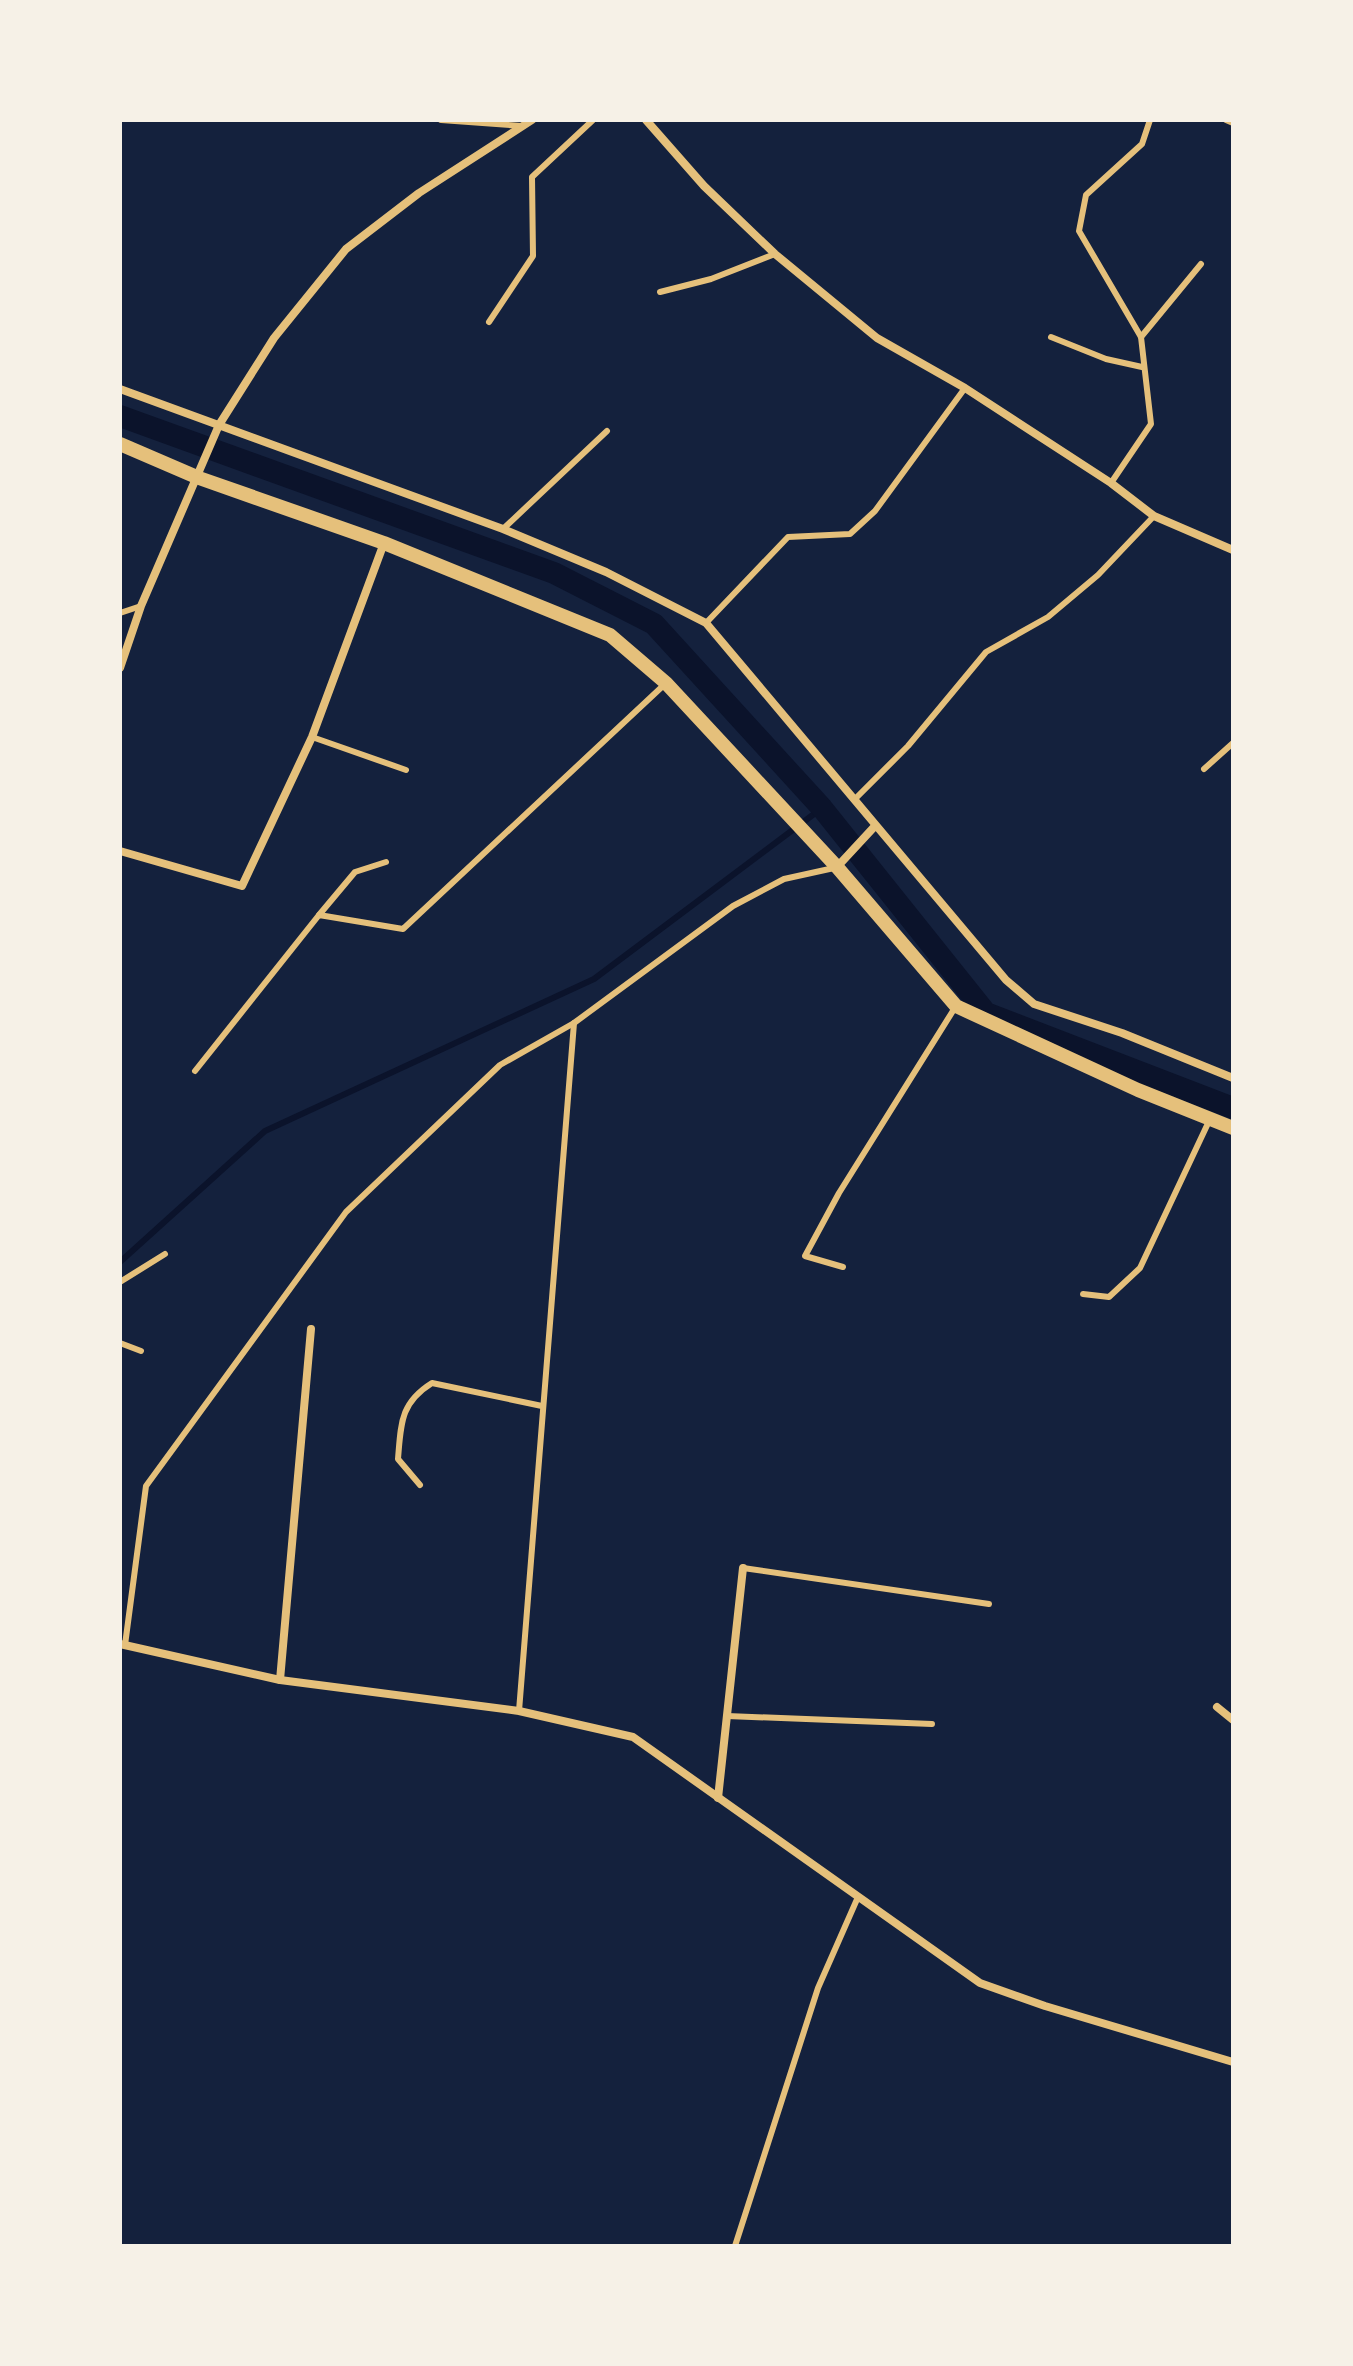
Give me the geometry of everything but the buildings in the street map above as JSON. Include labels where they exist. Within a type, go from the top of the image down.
[{"type":"street","points":[[646,120],[704,186],[775,254],[877,338],[965,388],[1111,483],[1154,516],[1233,550]]},
{"type":"street","points":[[120,668],[141,606],[199,478],[219,425],[274,338],[346,249],[419,193],[529,123]]},
{"type":"street","points":[[120,389],[503,529],[606,572],[706,623],[1006,980],[1034,1004],[1122,1033],[1233,1078]]},
{"type":"street","points":[[120,444],[199,478],[384,543],[610,635],[666,683],[792,818],[956,1006],[1233,1128]]},
{"type":"street","points":[[120,851],[242,886],[312,737],[384,543]]},
{"type":"street","points":[[837,867],[875,826]]},
{"type":"street","points":[[280,1680],[311,1329]]},
{"type":"street","points":[[718,1798],[743,1568]]},
{"type":"street","points":[[123,1644],[280,1680],[519,1711],[633,1737],[980,1983],[1233,2062]]},
{"type":"street","points":[[1217,1707],[1233,1720]]},
{"type":"lane","points":[[441,120],[529,123]]},
{"type":"lane","points":[[489,322],[533,256],[532,177],[593,120]]},
{"type":"lane","points":[[1111,483],[1151,424],[1142,367],[1141,337],[1079,231],[1086,195],[1142,144],[1150,120]]},
{"type":"lane","points":[[1226,120],[1233,123]]},
{"type":"lane","points":[[660,292],[711,279],[775,254]]},
{"type":"lane","points":[[1141,337],[1201,264]]},
{"type":"lane","points":[[1051,337],[1106,359],[1142,367]]},
{"type":"lane","points":[[706,623],[788,537],[850,534],[875,511],[965,388]]},
{"type":"lane","points":[[503,529],[607,431]]},
{"type":"lane","points":[[854,800],[908,746],[986,652],[1048,617],[1098,575],[1154,516]]},
{"type":"lane","points":[[120,613],[141,606]]},
{"type":"lane","points":[[319,915],[403,929],[666,683]]},
{"type":"lane","points":[[312,737],[406,770]]},
{"type":"lane","points":[[1204,769],[1233,743]]},
{"type":"lane","points":[[195,1071],[355,872],[386,862]]},
{"type":"lane","points":[[123,1644],[146,1486],[346,1212],[500,1065],[574,1023],[733,906],[784,879],[837,867]]},
{"type":"lane","points":[[843,1267],[805,1256],[839,1193],[956,1006]]},
{"type":"lane","points":[[519,1711],[574,1023]]},
{"type":"lane","points":[[1083,1294],[1109,1297],[1140,1268],[1210,1119]]},
{"type":"lane","points":[[120,1282],[165,1254]]},
{"type":"lane","points":[[120,1343],[141,1351]]},
{"type":"lane","points":[[420,1485],[398,1459],[401,1419],[414,1394],[432,1383],[542,1406]]},
{"type":"lane","points":[[743,1568],[989,1604]]},
{"type":"lane","points":[[727,1716],[932,1724]]},
{"type":"lane","points":[[735,2246],[818,1988],[858,1897]]},
{"type":"waterway","points":[[120,416],[554,573],[654,624],[822,808],[986,1013],[1233,1108]]},
{"type":"waterway","points":[[120,1262],[265,1131],[594,979],[822,808]]}]
